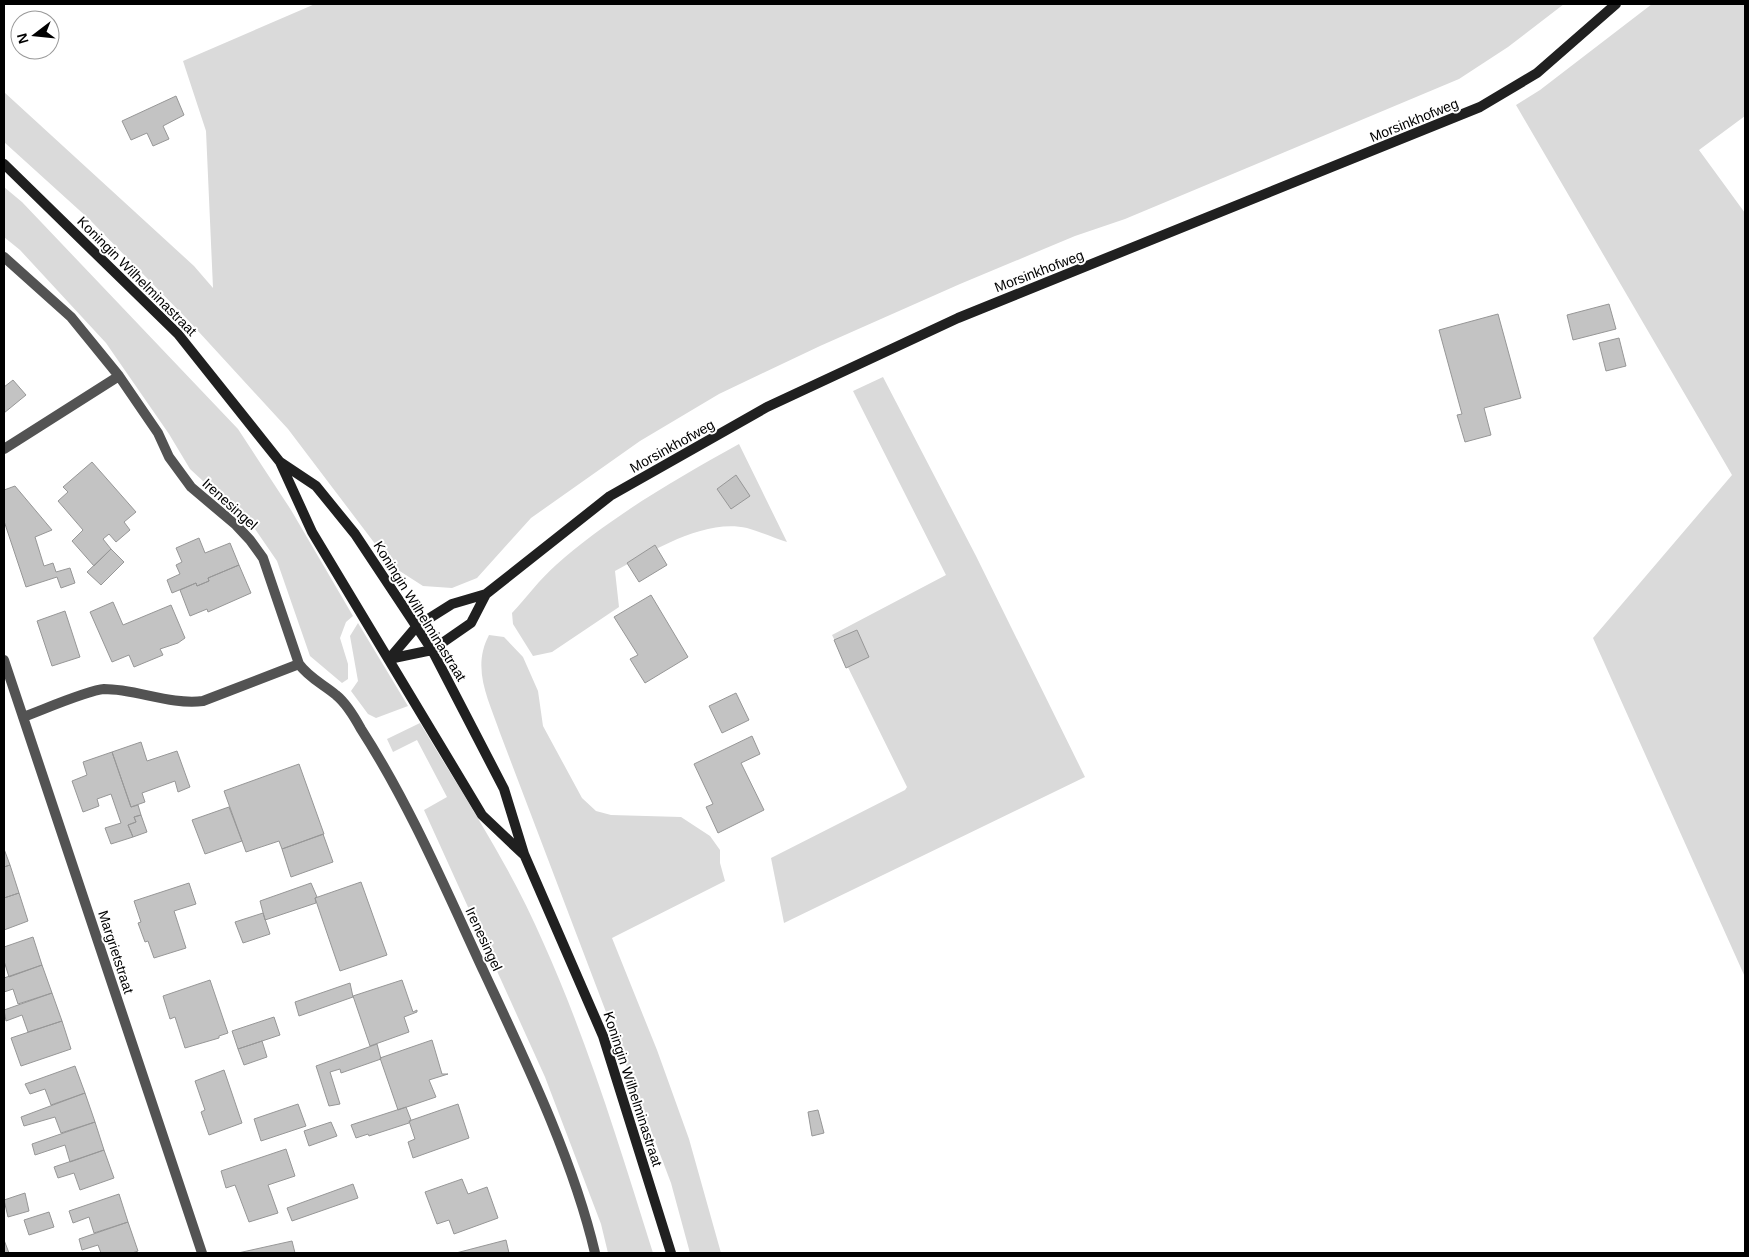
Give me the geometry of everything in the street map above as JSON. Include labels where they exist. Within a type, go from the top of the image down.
[{"type":"main road","name":"Morsinkhofweg","points":[[389,659],[417,626],[452,604],[486,594],[610,496],[768,407],[958,318],[1480,108],[1538,73],[1616,4]]},
{"type":"main road","name":"Koningin Wilhelminastraat","points":[[4,164],[178,334],[280,462],[312,532],[482,815],[524,854]]},
{"type":"main road","name":"Koningin Wilhelminastraat","points":[[280,462],[316,486],[355,534],[432,650],[504,789],[524,854],[603,1036],[671,1253]]},
{"type":"main road","name":"Morsinkhofweg","points":[[389,659],[432,650],[471,623],[486,594]]},
{"type":"street","name":"Irenesingel","points":[[4,257],[71,316],[119,376],[158,433],[169,457],[191,487],[236,525],[263,558],[299,664],[307,676],[338,696],[361,728],[422,838],[504,1014],[560,1145],[588,1225],[595,1253]]},
{"type":"street","points":[[4,449],[119,376]]},
{"type":"street","name":"Margrietstraat","points":[[4,660],[202,1253]]},
{"type":"street","points":[[23,717],[101,689],[121,690],[188,703],[203,701],[299,664]]},
{"type":"shaded area","points":[[315,4],[1564,4],[1508,47],[1459,79],[1125,219],[1075,236],[960,284],[820,346],[719,394],[640,441],[531,518],[477,578],[452,588],[423,586],[395,568],[288,429],[187,319],[89,219],[4,142],[4,92],[194,266],[213,288],[206,131],[183,61]]},
{"type":"shaded area","points":[[1652,4],[1745,4],[1745,116],[1699,150],[1745,213],[1745,977],[1593,638],[1732,475],[1516,105],[1540,90]]},
{"type":"shaded area","points":[[4,187],[22,202],[238,429],[291,510],[353,616],[346,622],[340,638],[348,664],[348,679],[342,683],[310,656],[277,561],[246,516],[217,494],[190,469],[169,434],[106,343],[20,250],[4,237]]},
{"type":"shaded area","points":[[883,377],[976,556],[1085,777],[784,923],[771,858],[905,790],[907,787],[832,635],[946,575],[853,391]]},
{"type":"shaded area","points":[[739,444],[787,542],[747,528],[730,526],[696,532],[661,546],[615,571],[619,607],[552,652],[533,656],[513,624],[512,613],[544,576],[577,547],[621,515]]},
{"type":"shaded area","points":[[358,623],[408,706],[376,718],[368,714],[351,691],[358,681],[350,636]]},
{"type":"shaded area","points":[[489,635],[504,637],[523,657],[538,691],[543,726],[582,798],[596,811],[611,815],[681,817],[710,836],[720,850],[720,863],[725,881],[612,938],[657,1050],[689,1139],[721,1253],[690,1253],[671,1183],[487,696],[482,672],[482,660]]},
{"type":"shaded area","points":[[420,723],[501,858],[543,942],[589,1057],[653,1253],[608,1253],[601,1224],[545,1077],[424,810],[447,797],[417,740],[393,752],[387,739]]},
{"type":"building","points":[[176,96],[184,115],[163,126],[169,139],[153,146],[147,133],[131,140],[122,121]]},
{"type":"building","points":[[1609,304],[1616,329],[1573,340],[1567,315]]},
{"type":"building","points":[[1498,314],[1521,398],[1484,408],[1491,435],[1465,442],[1457,415],[1462,414],[1439,330]]},
{"type":"building","points":[[1619,338],[1626,366],[1606,371],[1599,343]]},
{"type":"building","points":[[13,380],[26,395],[4,413],[4,387]]},
{"type":"building","points":[[92,462],[136,512],[124,522],[130,530],[116,542],[109,534],[103,539],[111,549],[94,566],[72,541],[83,530],[58,501],[68,492],[63,487]]},
{"type":"building","points":[[736,475],[750,496],[731,509],[717,489]]},
{"type":"building","points":[[15,486],[52,530],[35,537],[44,566],[53,563],[56,572],[70,568],[75,583],[61,588],[57,577],[26,587],[4,521],[4,490]]},
{"type":"building","points":[[199,538],[205,553],[230,543],[239,565],[208,578],[209,581],[197,586],[196,583],[172,593],[167,580],[180,574],[176,565],[182,562],[176,548]]},
{"type":"building","points":[[655,545],[667,565],[639,582],[627,563]]},
{"type":"building","points":[[111,549],[124,562],[101,585],[87,572]]},
{"type":"building","points":[[239,565],[251,593],[208,612],[207,609],[190,616],[180,590],[196,583],[197,586],[209,581],[208,578]]},
{"type":"building","points":[[651,595],[688,657],[645,683],[630,659],[638,655],[614,617]]},
{"type":"building","points":[[113,602],[123,625],[171,605],[185,638],[178,643],[160,649],[163,655],[134,667],[129,655],[112,662],[90,612]]},
{"type":"building","points":[[65,611],[80,657],[52,666],[37,621]]},
{"type":"building","points":[[857,630],[869,657],[846,668],[834,640]]},
{"type":"building","points":[[736,693],[749,720],[722,733],[709,706]]},
{"type":"building","points":[[752,736],[760,754],[741,763],[764,810],[718,833],[706,807],[713,804],[694,764]]},
{"type":"building","points":[[141,742],[147,761],[177,751],[190,787],[178,792],[175,781],[142,793],[145,802],[131,807],[112,752]]},
{"type":"building","points":[[112,752],[131,807],[138,805],[141,815],[134,817],[136,822],[128,825],[133,837],[111,844],[105,828],[121,823],[111,794],[97,799],[99,806],[83,812],[72,781],[87,775],[83,762]]},
{"type":"building","points":[[299,764],[324,834],[282,849],[279,841],[246,852],[224,791]]},
{"type":"building","points":[[229,807],[242,841],[205,854],[192,820]]},
{"type":"building","points":[[141,815],[147,832],[133,837],[128,825],[136,822],[134,817]]},
{"type":"building","points":[[323,834],[333,862],[291,877],[282,849]]},
{"type":"building","points":[[4,849],[10,865],[4,867]]},
{"type":"building","points":[[10,865],[19,893],[4,898],[4,867]]},
{"type":"building","points":[[361,882],[387,955],[340,971],[315,898]]},
{"type":"building","points":[[189,883],[196,904],[174,911],[186,948],[154,958],[148,941],[145,942],[138,923],[141,922],[134,901]]},
{"type":"building","points":[[311,883],[317,897],[315,898],[316,903],[265,920],[260,901]]},
{"type":"building","points":[[19,893],[28,921],[4,930],[4,898]]},
{"type":"building","points":[[263,913],[270,934],[243,943],[235,922]]},
{"type":"building","points":[[33,937],[42,965],[9,977],[4,961],[4,947]]},
{"type":"building","points":[[42,965],[52,993],[18,1004],[13,989],[4,992],[4,978]]},
{"type":"building","points":[[210,980],[228,1033],[219,1036],[219,1038],[185,1048],[175,1017],[170,1019],[163,996]]},
{"type":"building","points":[[402,980],[413,1012],[417,1010],[417,1012],[404,1017],[409,1032],[370,1046],[353,996]]},
{"type":"building","points":[[350,983],[353,997],[299,1016],[295,1002]]},
{"type":"building","points":[[52,993],[62,1021],[28,1032],[22,1015],[6,1021],[4,1010]]},
{"type":"building","points":[[274,1017],[280,1035],[238,1049],[232,1031]]},
{"type":"building","points":[[62,1021],[71,1049],[21,1066],[11,1038]]},
{"type":"building","points":[[432,1040],[442,1074],[448,1074],[429,1080],[436,1097],[398,1110],[380,1058]]},
{"type":"building","points":[[262,1041],[267,1057],[244,1065],[238,1049]]},
{"type":"building","points":[[377,1044],[381,1059],[341,1073],[340,1069],[330,1072],[340,1104],[329,1106],[316,1066]]},
{"type":"building","points":[[75,1066],[85,1093],[51,1105],[45,1089],[30,1094],[25,1084]]},
{"type":"building","points":[[224,1070],[242,1123],[209,1135],[201,1112],[205,1110],[195,1081]]},
{"type":"building","points":[[85,1093],[95,1122],[61,1133],[55,1117],[24,1126],[21,1117]]},
{"type":"building","points":[[298,1104],[306,1126],[261,1141],[254,1119]]},
{"type":"building","points":[[458,1104],[469,1138],[413,1158],[408,1142],[415,1139],[409,1121]]},
{"type":"building","points":[[406,1107],[411,1120],[409,1123],[369,1136],[368,1134],[356,1138],[351,1125]]},
{"type":"building","points":[[818,1110],[824,1133],[812,1136],[808,1112]]},
{"type":"building","points":[[95,1122],[104,1150],[70,1162],[65,1145],[35,1155],[32,1144]]},
{"type":"building","points":[[331,1122],[337,1136],[309,1146],[304,1131]]},
{"type":"building","points":[[286,1149],[295,1176],[268,1185],[278,1213],[249,1222],[235,1185],[226,1188],[221,1171]]},
{"type":"building","points":[[104,1150],[114,1178],[80,1190],[74,1173],[58,1178],[54,1167]]},
{"type":"building","points":[[462,1179],[468,1194],[487,1187],[498,1218],[454,1234],[449,1220],[437,1224],[425,1192]]},
{"type":"building","points":[[353,1184],[358,1198],[292,1221],[287,1208]]},
{"type":"building","points":[[25,1193],[29,1211],[8,1217],[4,1200]]},
{"type":"building","points":[[119,1194],[128,1222],[94,1233],[89,1217],[73,1223],[69,1211]]},
{"type":"building","points":[[49,1212],[54,1227],[29,1235],[24,1220]]},
{"type":"building","points":[[128,1222],[138,1251],[132,1253],[101,1253],[98,1245],[82,1250],[79,1239]]},
{"type":"building","points":[[4,1240],[9,1253],[4,1253]]},
{"type":"building","points":[[506,1240],[509,1253],[456,1253]]},
{"type":"building","points":[[292,1241],[295,1253],[238,1253]]}]
